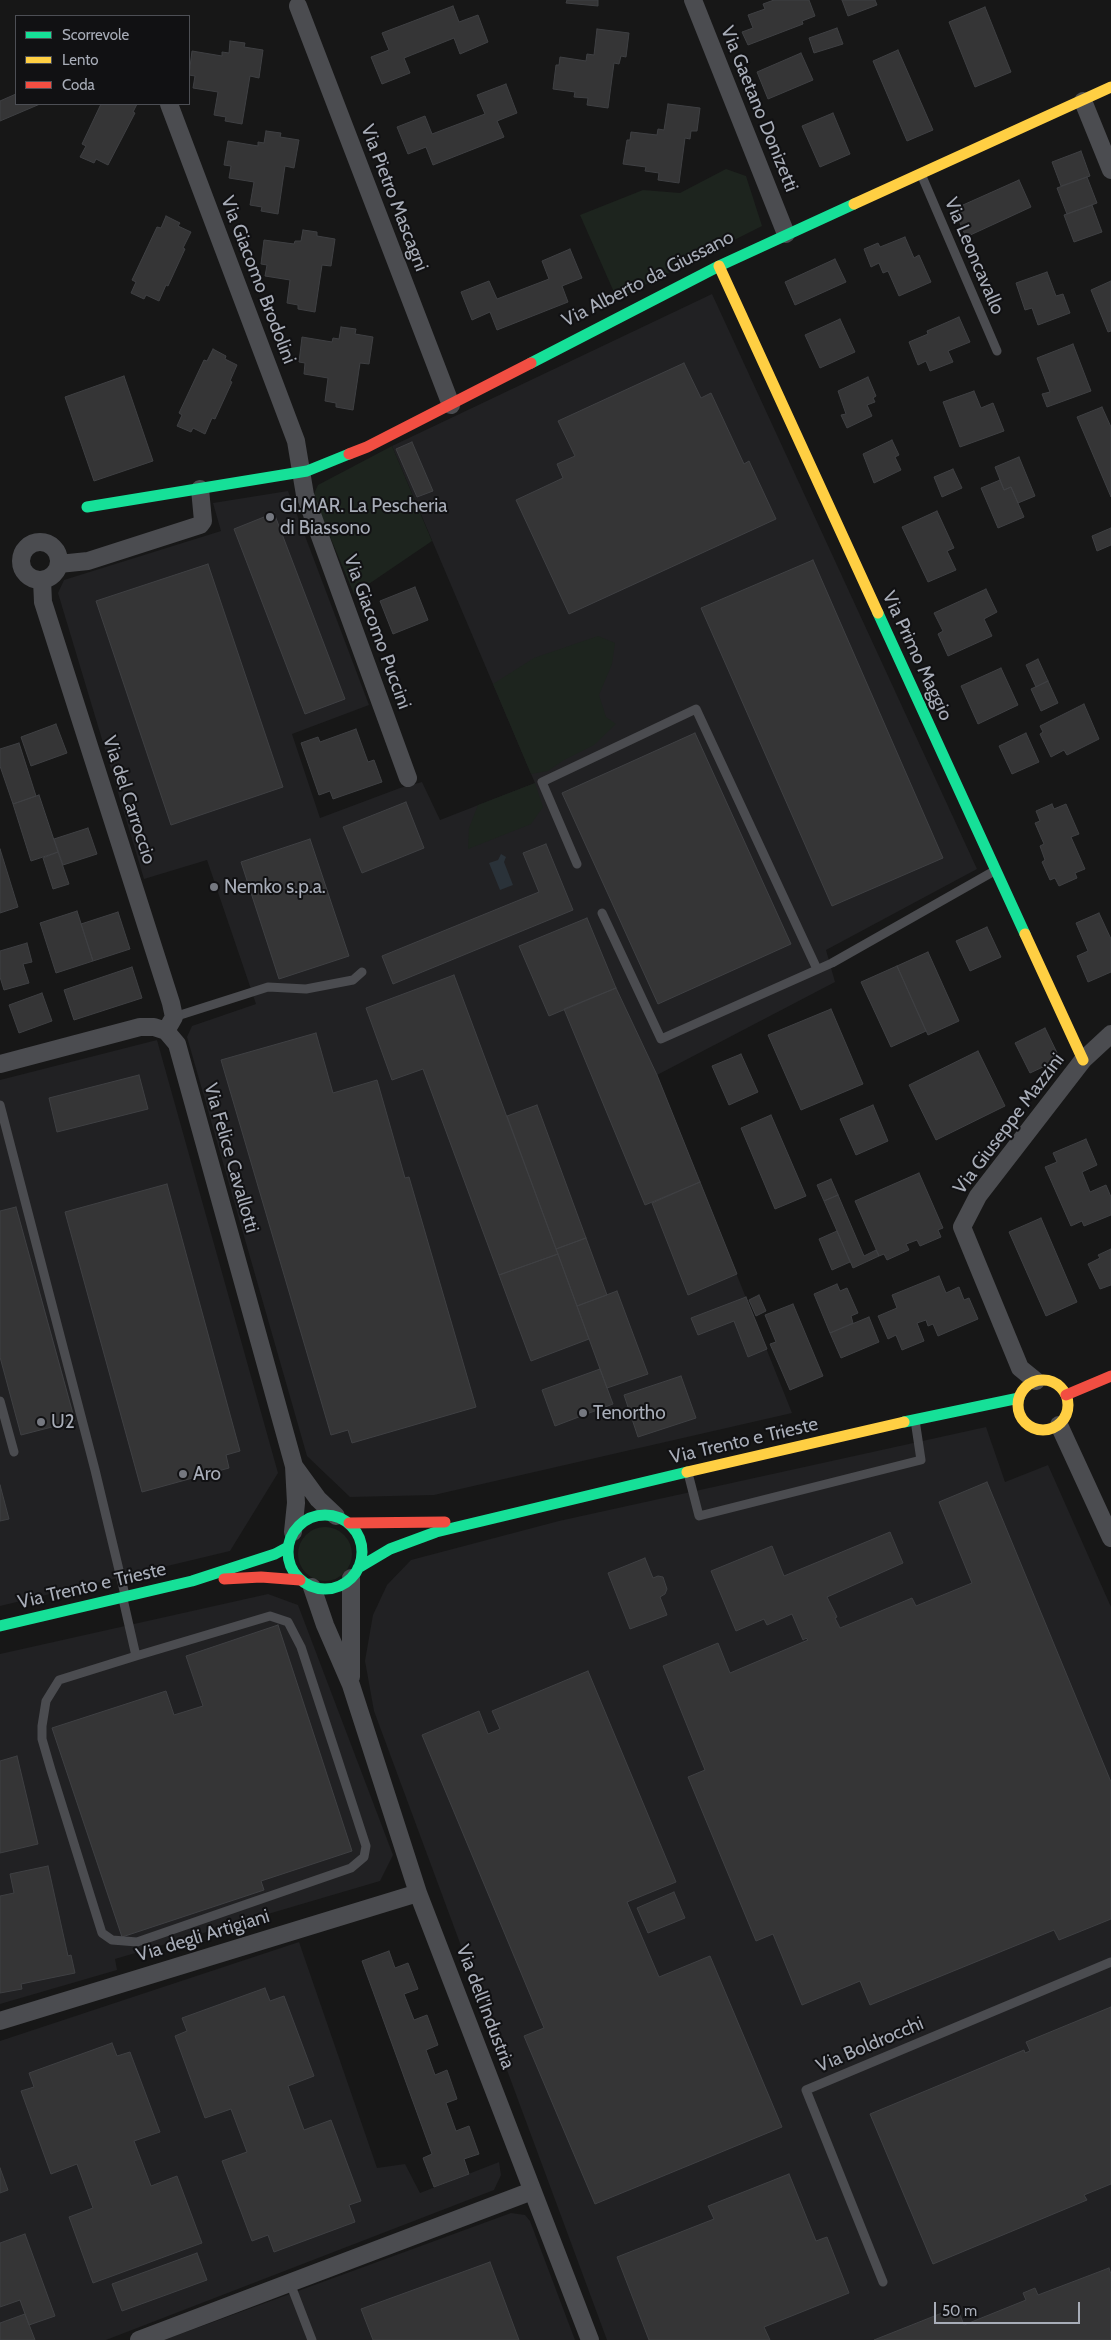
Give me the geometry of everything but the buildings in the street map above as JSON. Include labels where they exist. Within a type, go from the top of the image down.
[{"type":"street","name":"Via Gaetano Donizetti","points":[[693,0],[786,234]]},
{"type":"street","name":"Via Pietro Mascagni","points":[[298,6],[451,405]]},
{"type":"street","name":"Via Alberto da Giussano","points":[[87,508],[301,472],[367,447],[719,266],[1111,87]]},
{"type":"street","points":[[1083,101],[1111,170]]},
{"type":"street","name":"Via Giacomo Brodolini","points":[[169,105],[296,440],[301,472]]},
{"type":"street","name":"Via Primo Maggio","points":[[719,266],[1083,1060]]},
{"type":"street","name":"Via Giacomo Puccini","points":[[301,472],[305,496],[408,778]]},
{"type":"street","points":[[59,564],[88,562],[200,525],[202,521],[200,489]]},
{"type":"street","points":[[41,541],[53,546],[57,551],[59,564],[53,575],[42,580],[29,577],[21,567],[21,555],[29,544],[41,541]]},
{"type":"street","name":"Via del Carroccio","points":[[42,580],[43,602],[170,1024]]},
{"type":"street","points":[[0,1064],[140,1027],[170,1024]]},
{"type":"street","name":"Via Felice Cavallotti","points":[[170,1024],[294,1466],[296,1503],[290,1539]]},
{"type":"street","name":"Via Giuseppe Mazzini","points":[[1036,1381],[1020,1368],[962,1227],[978,1196],[1083,1060],[1111,1034]]},
{"type":"street","points":[[1066,1395],[1111,1376]]},
{"type":"street","points":[[1036,1381],[1050,1381],[1057,1384],[1066,1395],[1068,1411],[1059,1424],[1045,1430],[1030,1426],[1020,1414],[1019,1398],[1023,1390],[1036,1381]]},
{"type":"street","name":"Via Trento e Trieste","points":[[192,1581],[261,1577],[306,1583],[326,1589],[340,1586],[355,1573],[390,1549],[436,1532],[915,1419],[1019,1398]]},
{"type":"street","points":[[1059,1424],[1111,1538]]},
{"type":"street","name":"Via Felice Cavallotti","points":[[294,1466],[318,1499],[343,1520]]},
{"type":"street","name":"Via Trento e Trieste","points":[[0,1626],[192,1581],[275,1554],[302,1523],[312,1517],[324,1515],[343,1520],[477,1521]]},
{"type":"street","points":[[343,1520],[359,1536],[362,1552],[355,1573]]},
{"type":"street","points":[[290,1539],[290,1565],[306,1583]]},
{"type":"street","name":"Via dell'Industria","points":[[352,1685],[355,1573]]},
{"type":"street","name":"Via dell'Industria","points":[[306,1583],[352,1685],[418,1893],[590,2340]]},
{"type":"street","name":"Via degli Artigiani","points":[[0,2021],[418,1893]]},
{"type":"street","points":[[139,2340],[532,2191]]},
{"type":"lane","name":"Via Leoncavallo","points":[[920,173],[997,351]]},
{"type":"lane","points":[[577,864],[542,782],[696,709],[816,969]]},
{"type":"lane","points":[[602,913],[661,1039],[832,963],[996,870]]},
{"type":"lane","points":[[170,1024],[268,987],[306,989],[353,980],[362,972]]},
{"type":"lane","points":[[0,1105],[95,1470],[136,1656]]},
{"type":"lane","points":[[0,1401],[14,1452]]},
{"type":"lane","points":[[688,1472],[699,1516],[921,1460],[915,1419]]},
{"type":"lane","points":[[270,1616],[288,1622],[301,1647],[352,1800],[366,1846],[364,1857],[351,1868],[137,1942],[112,1940],[102,1933],[42,1739],[43,1714],[46,1701],[59,1680],[136,1656],[270,1616]]},
{"type":"lane","name":"Via Boldrocchi","points":[[883,2282],[806,2090],[1111,1962]]},
{"type":"lane","points":[[290,2283],[312,2340]]},
{"type":"shaded area","points":[[726,169],[746,176],[762,226],[617,299],[580,215],[643,190],[680,193]]},
{"type":"shaded area","points":[[712,294],[977,869],[826,950],[835,982],[657,1075],[792,1413],[434,1495],[350,1497],[307,1456],[187,1037],[192,1026],[256,1004],[207,860],[144,879],[58,593],[64,580],[221,531],[213,503],[288,491],[369,705],[292,734],[320,818],[400,788],[422,782],[440,820],[535,783],[392,446]]},
{"type":"shaded area","points":[[392,446],[432,541],[354,594],[313,496],[318,485]]},
{"type":"shaded area","points":[[598,636],[615,643],[612,664],[599,695],[606,717],[616,724],[594,745],[564,760],[548,771],[531,774],[493,684],[534,658]]},
{"type":"shaded area","points":[[535,783],[543,807],[531,824],[468,849],[469,828],[478,805]]},
{"type":"shaded area","points":[[501,854],[506,857],[504,862],[513,885],[500,890],[489,863],[498,860]]},
{"type":"shaded area","points":[[157,1040],[278,1473],[230,1551],[0,1606],[0,1080]]},
{"type":"shaded area","points":[[986,1427],[1005,1482],[1048,1465],[1111,1607],[1111,2340],[607,2340],[374,1711],[365,1661],[373,1615],[387,1585],[411,1560],[559,1521]]},
{"type":"shaded area","points":[[325,1527],[335,1529],[344,1535],[350,1544],[352,1554],[350,1564],[344,1573],[335,1579],[325,1581],[315,1579],[306,1573],[300,1564],[298,1554],[300,1544],[306,1535],[315,1529]]},
{"type":"shaded area","points":[[268,1594],[298,1605],[393,1855],[380,1881],[115,1959],[117,1970],[0,2004],[0,1654]]},
{"type":"shaded area","points":[[299,1942],[377,2168],[405,2164],[420,2193],[499,2162],[501,2175],[494,2190],[106,2340],[0,2340],[0,2041]]},
{"type":"shaded area","points":[[511,2213],[525,2215],[530,2221],[575,2340],[164,2340]]},
{"type":"traffic: fast","points":[[531,363],[719,266],[854,204]]},
{"type":"traffic: fast","points":[[87,507],[307,471],[349,454]]},
{"type":"traffic: fast","points":[[878,613],[1025,934]]},
{"type":"traffic: fast","points":[[904,1422],[1019,1398]]},
{"type":"traffic: fast","points":[[358,1568],[390,1549],[436,1532],[687,1472]]},
{"type":"traffic: fast","points":[[325,1515],[339,1518],[351,1526],[359,1538],[362,1552],[359,1566],[351,1578],[339,1586],[325,1589],[311,1586],[299,1578],[291,1566],[288,1552],[291,1538],[299,1526],[311,1518],[325,1515]]},
{"type":"traffic: fast","points":[[0,1626],[192,1581],[275,1554],[288,1547]]},
{"type":"traffic: slow","points":[[854,204],[1111,87]]},
{"type":"traffic: slow","points":[[719,266],[878,613]]},
{"type":"traffic: slow","points":[[1025,934],[1083,1060]]},
{"type":"traffic: slow","points":[[1043,1380],[1053,1382],[1061,1387],[1066,1395],[1068,1405],[1066,1415],[1061,1423],[1053,1428],[1043,1430],[1033,1428],[1025,1423],[1020,1415],[1018,1405],[1020,1395],[1025,1387],[1033,1382],[1043,1380]]},
{"type":"traffic: slow","points":[[687,1472],[904,1422]]},
{"type":"traffic: jam","points":[[349,454],[367,447],[531,363]]},
{"type":"traffic: jam","points":[[1066,1395],[1111,1376]]},
{"type":"traffic: jam","points":[[349,1523],[445,1522]]},
{"type":"traffic: jam","points":[[224,1579],[261,1577],[300,1580]]},
{"type":"place","name":"GI.MAR. La Pescheria di Biassono","points":[[270,517]]},
{"type":"place","name":"Nemko s.p.a.","points":[[214,887]]},
{"type":"place","name":"Tenortho","points":[[583,1413]]},
{"type":"place","name":"U2","points":[[41,1422]]},
{"type":"place","name":"Aro","points":[[183,1474]]}]
